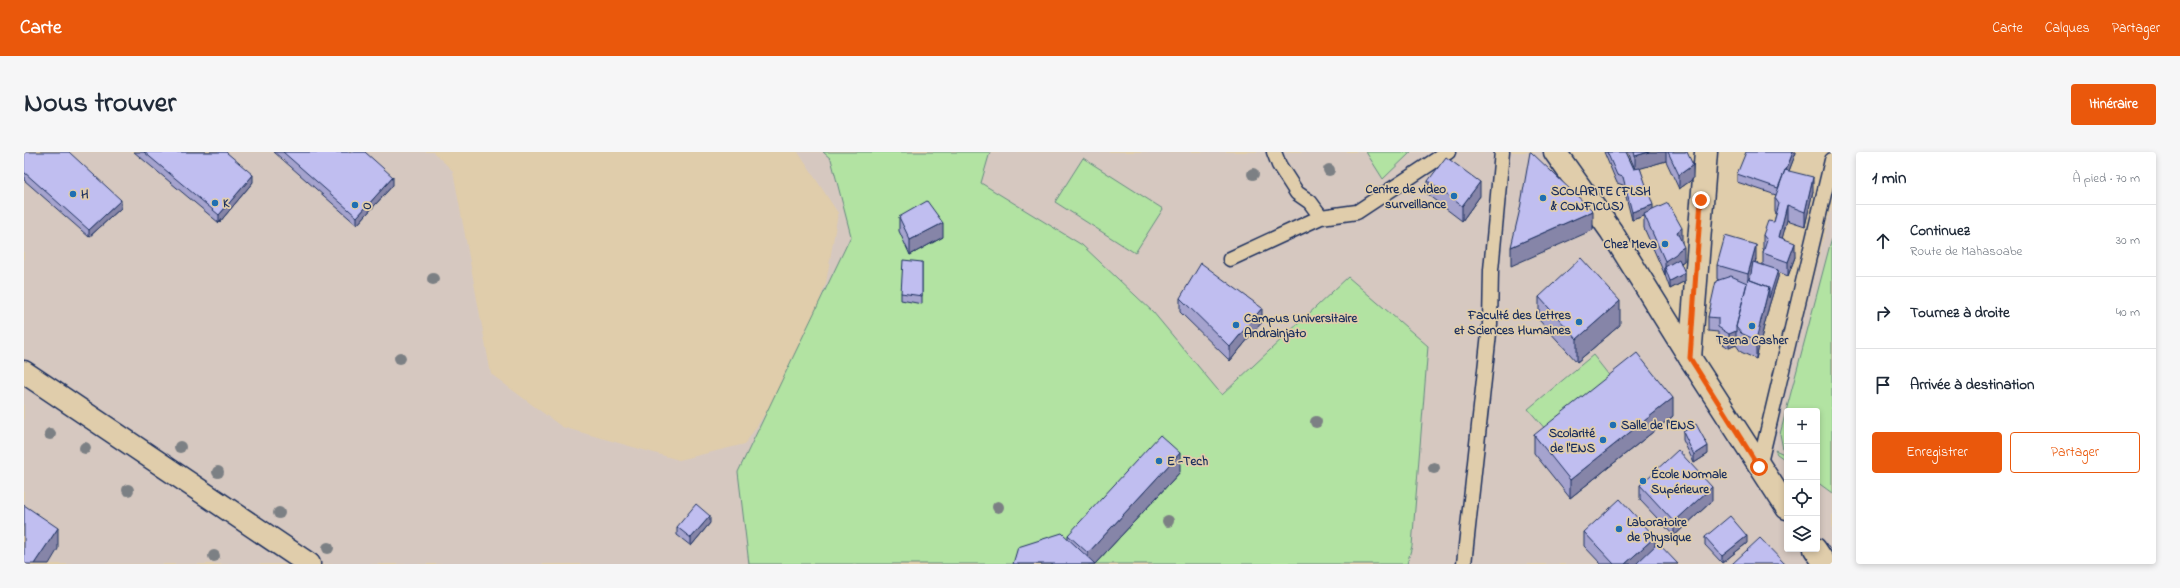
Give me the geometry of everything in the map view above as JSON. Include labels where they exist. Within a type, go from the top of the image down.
[{"type":"street","points":[[1555,152],[1611,231],[1759,467],[1784,504]]},
{"type":"street","points":[[1690,358],[1706,152]]},
{"type":"street","points":[[24,372],[309,564]]},
{"type":"street","points":[[1817,552],[1825,564]]},
{"type":"lane","points":[[1274,152],[1279,165],[1297,193],[1310,202],[1321,217]]},
{"type":"lane","points":[[1230,259],[1321,217],[1357,212],[1448,152]]},
{"type":"lane","points":[[1464,564],[1490,324],[1491,270],[1502,152]]},
{"type":"lane","points":[[1759,467],[1832,160]]},
{"type":"shaded area","name":"Campus Universitaire Andrainjato","points":[[24,152],[433,152],[453,171],[491,374],[562,427],[679,460],[745,444],[796,367],[826,283],[838,213],[798,152],[1549,152],[1768,456],[1832,205],[1832,564],[24,564]]},
{"type":"green space","points":[[823,152],[990,152],[981,183],[1082,245],[1153,312],[1222,395],[1348,277],[1428,346],[1412,546],[1407,564],[749,564],[738,472],[851,236],[831,159]]},
{"type":"green space","points":[[1366,152],[1411,152],[1383,179]]},
{"type":"green space","points":[[1083,158],[1163,209],[1135,253],[1055,202]]},
{"type":"green space","points":[[1832,237],[1832,493],[1820,484],[1820,408],[1787,408]]},
{"type":"green space","points":[[1593,355],[1612,379],[1547,431],[1528,409]]},
{"type":"green space","points":[[1784,419],[1784,454],[1780,434]]},
{"type":"green space","points":[[1775,450],[1784,454],[1784,459],[1777,454]]},
{"type":"building","name":"H","points":[[24,152],[69,152],[121,200],[89,230],[24,172]]},
{"type":"building","name":"K","points":[[144,152],[226,152],[253,175],[219,215]]},
{"type":"building","name":"O","points":[[283,152],[365,152],[393,177],[357,217]]},
{"type":"building","name":"SCOLARITE (FLSH & CONFICUS)","points":[[1530,152],[1593,211],[1511,247],[1520,209]]},
{"type":"building","points":[[1607,152],[1626,152],[1634,169],[1640,168],[1653,205],[1632,212],[1623,177],[1617,175]]},
{"type":"building","points":[[1634,152],[1649,152],[1635,156]]},
{"type":"building","points":[[1668,152],[1687,152],[1693,165],[1679,175]]},
{"type":"building","points":[[1746,152],[1793,152],[1778,188],[1737,174]]},
{"type":"building","points":[[1446,157],[1480,182],[1462,206],[1428,181]]},
{"type":"building","points":[[1785,170],[1813,177],[1805,212],[1787,205],[1779,237],[1795,243],[1788,262],[1763,253],[1767,240],[1763,235],[1768,221],[1774,222],[1779,204],[1775,198]]},
{"type":"building","points":[[927,201],[943,223],[910,240],[899,217]]},
{"type":"building","name":"Chez Meva","points":[[1668,203],[1682,228],[1677,232],[1684,247],[1665,261],[1644,214]]},
{"type":"building","points":[[1725,236],[1756,245],[1748,274],[1717,265]]},
{"type":"building","points":[[1581,258],[1620,301],[1577,339],[1539,297]]},
{"type":"building","points":[[1679,259],[1685,273],[1670,281],[1665,267]]},
{"type":"building","points":[[903,260],[922,262],[922,296],[901,293]]},
{"type":"building","points":[[1753,262],[1778,270],[1769,298],[1769,287],[1750,280]]},
{"type":"building","points":[[1201,263],[1262,308],[1230,347],[1180,298]]},
{"type":"building","points":[[1731,276],[1747,283],[1736,331],[1729,334],[1718,327],[1718,318],[1708,317],[1716,281]]},
{"type":"building","points":[[1748,279],[1769,287],[1756,340],[1741,333],[1736,327]]},
{"type":"building","points":[[1637,353],[1673,398],[1570,480],[1534,435]]},
{"type":"building","points":[[1696,424],[1708,446],[1694,455],[1683,432]]},
{"type":"building","points":[[1160,435],[1180,453],[1088,553],[1068,535]]},
{"type":"building","points":[[1678,450],[1712,487],[1674,522],[1640,485]]},
{"type":"building","name":"Laboratoire de Physique","points":[[1620,499],[1655,537],[1625,564],[1614,564],[1584,532]]},
{"type":"building","points":[[696,504],[710,516],[691,538],[677,527]]},
{"type":"building","points":[[24,505],[58,528],[34,564],[24,564]]},
{"type":"building","points":[[1730,516],[1747,536],[1722,556],[1705,537]]},
{"type":"building","points":[[1062,533],[1095,564],[1013,564],[1018,547]]},
{"type":"building","points":[[1760,538],[1785,564],[1732,564]]},
{"type":"building","points":[[1658,543],[1678,564],[1636,564]]},
{"type":"place","name":"H","points":[[73,194]]},
{"type":"place","name":"Centre de video surveillance","points":[[1454,196]]},
{"type":"place","name":"SCOLARITE (FLSH & CONFICUS)","points":[[1543,198]]},
{"type":"place","name":"K","points":[[215,203]]},
{"type":"place","name":"O","points":[[355,205]]},
{"type":"place","name":"Chez Meva","points":[[1665,244]]},
{"type":"place","name":"Faculté des Lettres et Sciences Humaines","points":[[1579,322]]},
{"type":"place","name":"Campus Universitaire Andrainjato","points":[[1236,325]]},
{"type":"place","name":"Tsena Casher","points":[[1752,326]]},
{"type":"place","name":"Salle de l'ENS","points":[[1613,425]]},
{"type":"place","name":"Scolarité de l'ENS","points":[[1603,440]]},
{"type":"place","name":"E -Tech","points":[[1159,461]]},
{"type":"place","name":"École Normale Supérieure","points":[[1643,481]]},
{"type":"place","name":"Laboratoire de Physique","points":[[1619,529]]},
{"type":"route","points":[[1701,200],[1693,296],[1690,358],[1759,467]]}]
